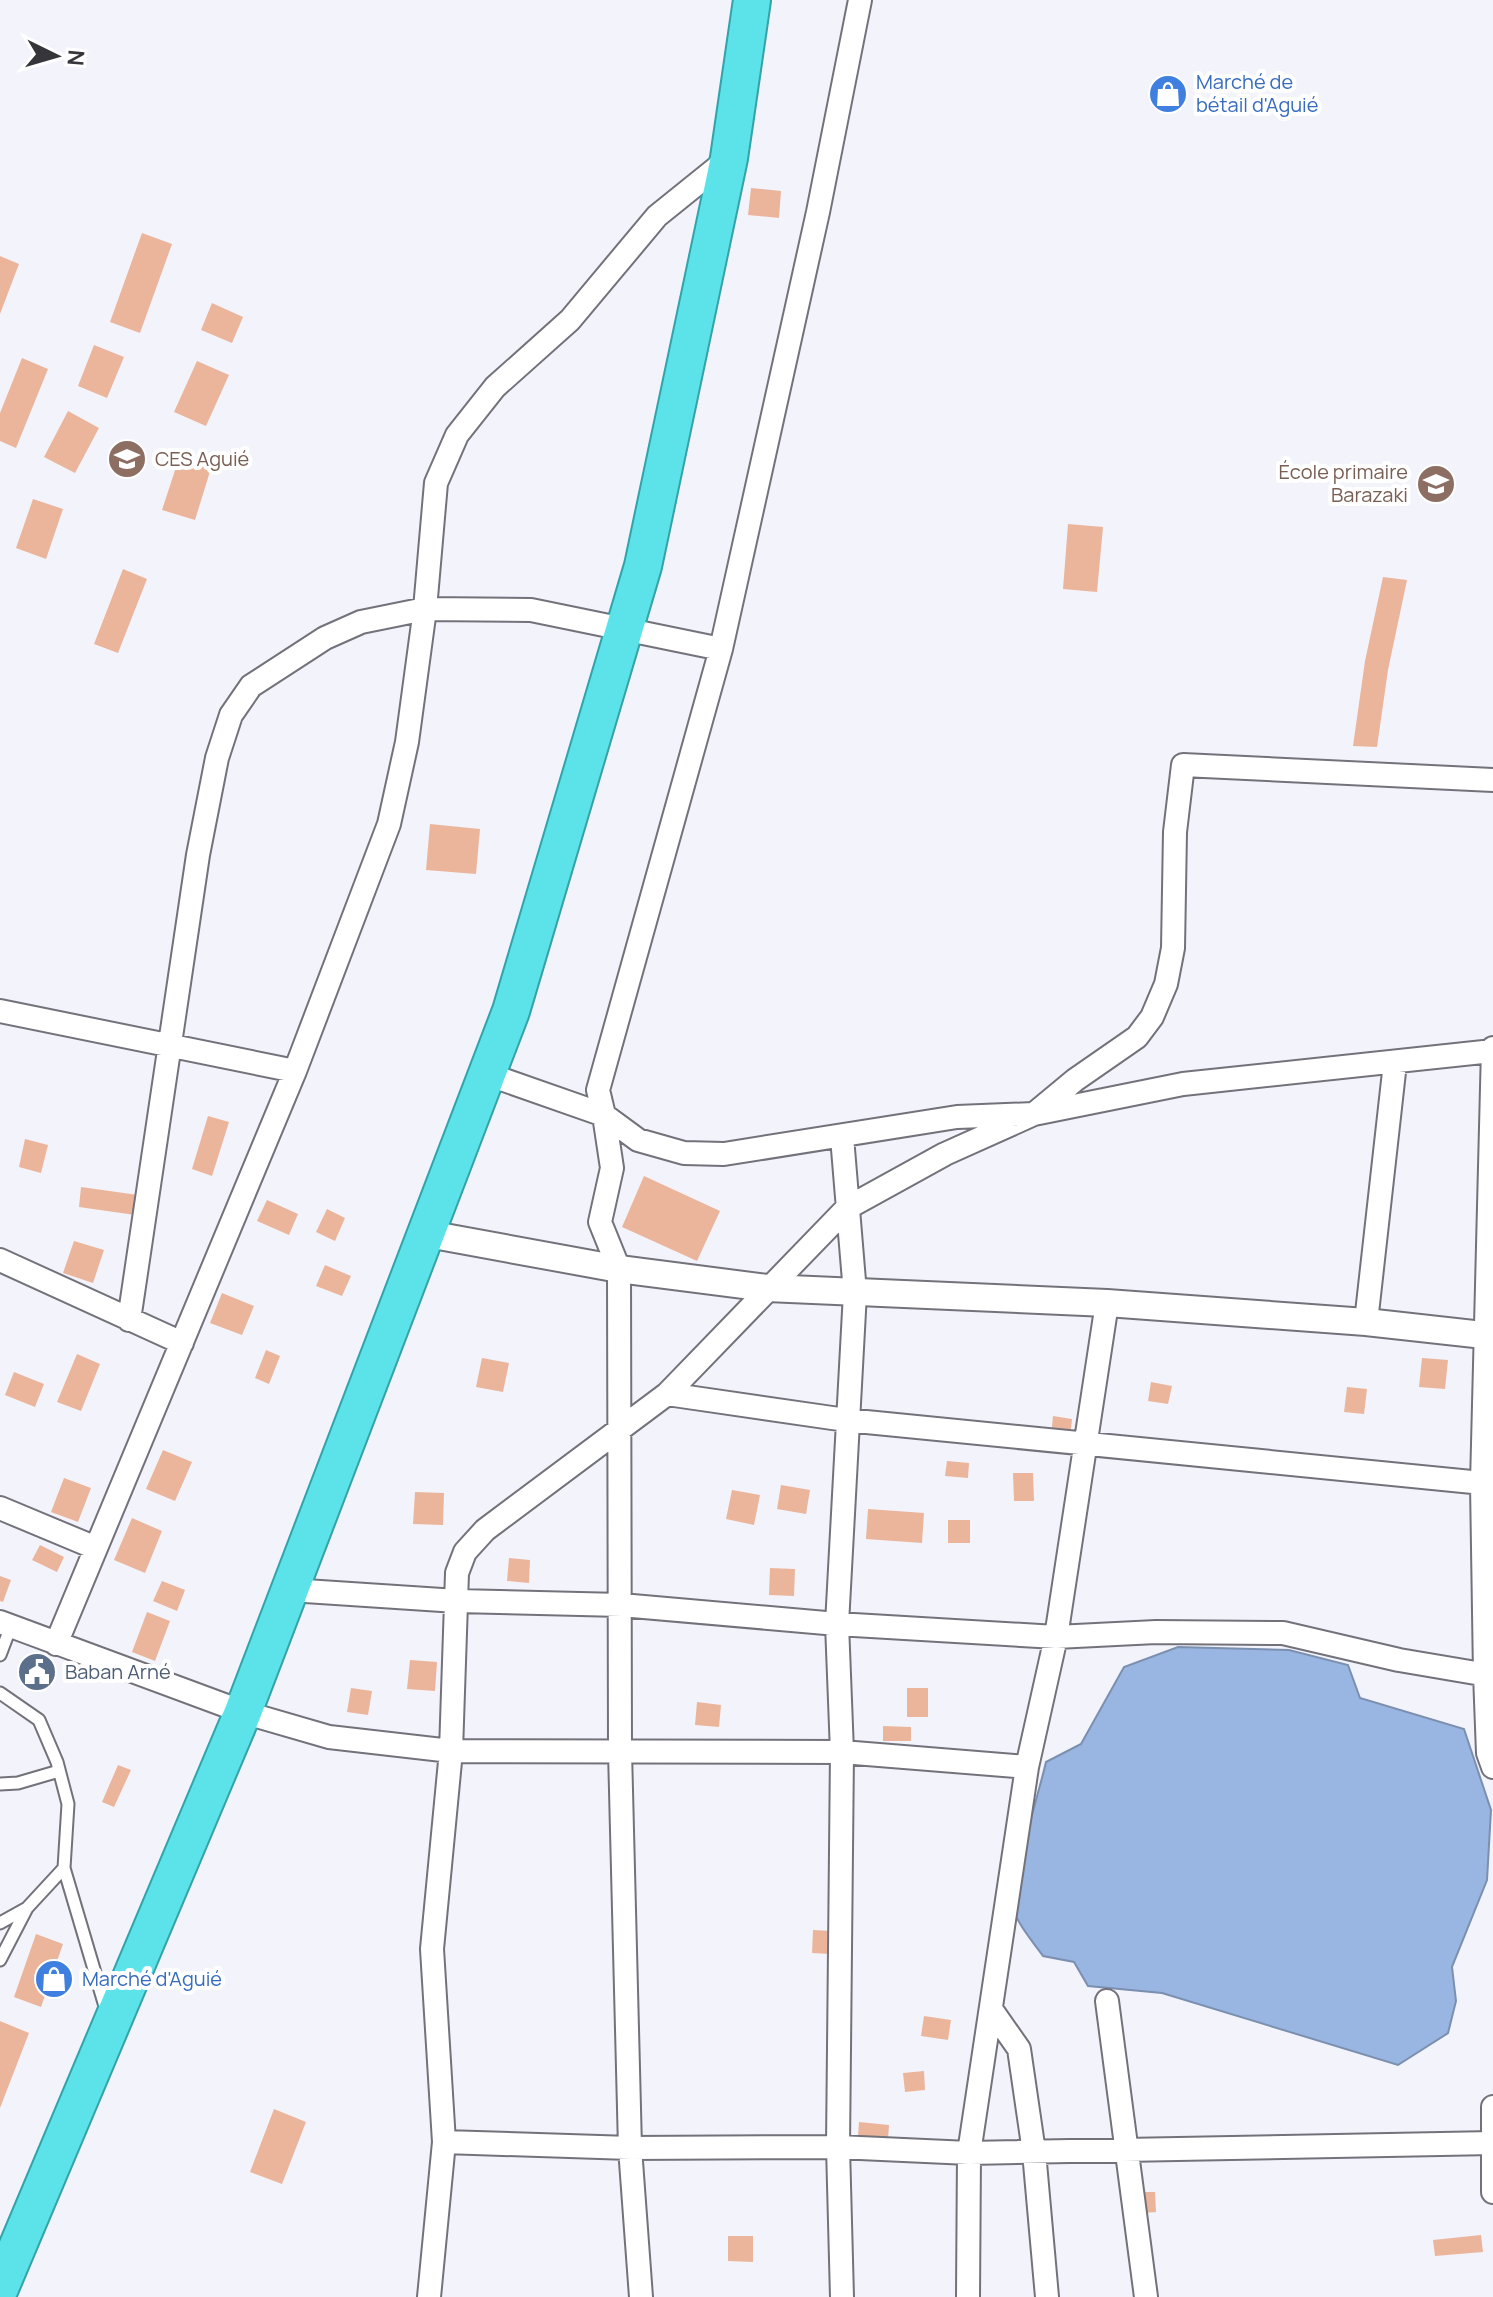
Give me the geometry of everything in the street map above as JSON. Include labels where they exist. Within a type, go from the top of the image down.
[{"type":"highway","points":[[0,2288],[16,2235],[118,2008],[243,1712],[487,1074],[557,861],[624,629],[676,421],[729,158],[752,0]]},
{"type":"street","points":[[641,2297],[630,2148],[620,1751],[619,1269],[600,1222],[612,1168],[598,1090],[721,649],[818,212],[860,0]]},
{"type":"street","points":[[56,1644],[295,1071],[389,824],[407,742],[425,609],[436,483],[457,435],[495,387],[570,320],[657,216],[729,158]]},
{"type":"street","points":[[129,1320],[198,855],[217,758],[231,715],[251,686],[325,638],[361,622],[425,609],[531,610],[721,649]]},
{"type":"street","points":[[429,2297],[444,2142],[432,1949],[451,1751],[457,1573],[465,1552],[485,1530],[667,1394],[847,1208],[945,1154],[1034,1114],[1075,1080],[1137,1037],[1152,1017],[1166,984],[1173,948],[1175,832],[1183,765],[1493,780]]},
{"type":"street","points":[[0,1011],[295,1071]]},
{"type":"street","points":[[487,1074],[604,1115],[638,1140],[684,1153],[724,1154],[957,1117],[1034,1114],[1183,1084],[1493,1050],[1487,1484],[1488,1753],[1493,1767]]},
{"type":"street","points":[[1366,1322],[1395,1063]]},
{"type":"street","points":[[842,1137],[855,1293],[837,1624],[842,1752],[838,2147],[842,2297]]},
{"type":"street","points":[[428,1234],[619,1269],[767,1288],[1107,1303],[1366,1322],[1490,1336]]},
{"type":"street","points":[[0,1260],[182,1343]]},
{"type":"street","points":[[968,2297],[969,2153],[1027,1767],[1056,1637],[1107,1303]]},
{"type":"street","points":[[667,1394],[846,1420],[1487,1484]]},
{"type":"street","points":[[0,1508],[96,1548]]},
{"type":"street","points":[[290,1590],[457,1601],[621,1605],[837,1624],[1056,1637],[1156,1632],[1283,1633],[1399,1660],[1489,1675]]},
{"type":"street","points":[[6,1624],[243,1712],[329,1737],[451,1751],[842,1752],[1027,1767]]},
{"type":"street","points":[[1107,2001],[1146,2297]]},
{"type":"street","points":[[991,2009],[1019,2049],[1034,2152],[1047,2297]]},
{"type":"street","points":[[1493,2107],[1493,2192]]},
{"type":"street","points":[[444,2142],[630,2148],[838,2147],[969,2153],[1492,2143]]},
{"type":"lane","points":[[0,1655],[6,1624]]},
{"type":"lane","points":[[0,1693],[39,1720],[59,1771],[68,1804],[64,1868],[104,2003],[118,2008]]},
{"type":"lane","points":[[0,1784],[18,1783],[59,1771]]},
{"type":"lane","points":[[0,1960],[27,1908],[64,1868]]},
{"type":"lane","points":[[0,1923],[27,1908]]},
{"type":"water","points":[[1178,1647],[1289,1650],[1348,1665],[1360,1698],[1464,1729],[1491,1810],[1487,1880],[1452,1967],[1456,2001],[1448,2033],[1398,2065],[1162,1993],[1088,1986],[1074,1962],[1043,1956],[1018,1920],[1014,1903],[1015,1886],[1046,1762],[1081,1744],[1124,1667]]},
{"type":"building","points":[[751,188],[781,191],[779,218],[748,215]]},
{"type":"building","points":[[142,233],[172,244],[140,333],[110,322]]},
{"type":"building","points":[[0,256],[19,264],[0,314]]},
{"type":"building","points":[[212,303],[243,317],[232,343],[201,330]]},
{"type":"building","points":[[94,345],[124,357],[107,398],[78,386]]},
{"type":"building","points":[[22,358],[48,369],[16,448],[0,441],[0,413]]},
{"type":"building","points":[[197,361],[229,375],[206,426],[174,412]]},
{"type":"building","points":[[68,411],[99,428],[75,473],[44,457]]},
{"type":"building","points":[[180,455],[212,465],[195,520],[162,510]]},
{"type":"building","points":[[33,499],[63,509],[46,559],[16,548]]},
{"type":"building","points":[[1068,524],[1103,527],[1097,592],[1063,589]]},
{"type":"building","points":[[123,569],[147,579],[118,653],[94,644]]},
{"type":"building","points":[[1383,577],[1407,580],[1388,670],[1377,747],[1353,746],[1365,661]]},
{"type":"building","points":[[430,824],[480,829],[476,874],[426,870]]},
{"type":"building","points":[[208,1116],[229,1122],[212,1176],[192,1169]]},
{"type":"building","points":[[25,1139],[48,1145],[41,1173],[19,1167]]},
{"type":"building","points":[[644,1176],[720,1211],[697,1261],[622,1227]]},
{"type":"building","points":[[81,1187],[138,1195],[135,1215],[79,1207]]},
{"type":"building","points":[[267,1200],[298,1214],[289,1235],[257,1221]]},
{"type":"building","points":[[327,1209],[345,1218],[335,1241],[316,1232]]},
{"type":"building","points":[[74,1241],[104,1250],[93,1283],[63,1273]]},
{"type":"building","points":[[325,1265],[351,1276],[342,1296],[316,1286]]},
{"type":"building","points":[[222,1293],[254,1306],[242,1335],[210,1323]]},
{"type":"building","points":[[266,1350],[280,1356],[269,1384],[255,1378]]},
{"type":"building","points":[[77,1354],[100,1364],[81,1411],[57,1402]]},
{"type":"building","points":[[482,1358],[509,1363],[503,1392],[476,1387]]},
{"type":"building","points":[[1422,1358],[1448,1360],[1445,1389],[1419,1387]]},
{"type":"building","points":[[14,1372],[44,1384],[35,1407],[5,1395]]},
{"type":"building","points":[[1151,1382],[1172,1386],[1168,1404],[1148,1401]]},
{"type":"building","points":[[1347,1387],[1367,1389],[1364,1414],[1344,1412]]},
{"type":"building","points":[[1053,1416],[1072,1419],[1070,1438],[1051,1436]]},
{"type":"building","points":[[163,1450],[192,1462],[175,1501],[146,1489]]},
{"type":"building","points":[[947,1461],[969,1463],[968,1478],[945,1476]]},
{"type":"building","points":[[1013,1473],[1033,1473],[1034,1501],[1014,1501]]},
{"type":"building","points":[[64,1478],[91,1488],[78,1522],[51,1512]]},
{"type":"building","points":[[781,1485],[810,1490],[806,1514],[777,1509]]},
{"type":"building","points":[[732,1490],[760,1495],[754,1525],[726,1519]]},
{"type":"building","points":[[415,1492],[444,1493],[443,1525],[413,1524]]},
{"type":"building","points":[[868,1509],[924,1513],[922,1543],[866,1539]]},
{"type":"building","points":[[132,1518],[162,1531],[145,1573],[114,1560]]},
{"type":"building","points":[[948,1520],[970,1520],[970,1543],[948,1543]]},
{"type":"building","points":[[40,1545],[64,1557],[57,1572],[32,1560]]},
{"type":"building","points":[[509,1558],[530,1560],[529,1583],[507,1581]]},
{"type":"building","points":[[770,1568],[795,1569],[794,1596],[769,1595]]},
{"type":"building","points":[[0,1576],[11,1580],[3,1602],[0,1601]]},
{"type":"building","points":[[162,1581],[185,1590],[177,1611],[153,1601]]},
{"type":"building","points":[[147,1612],[170,1621],[155,1661],[132,1652]]},
{"type":"building","points":[[410,1660],[437,1662],[435,1691],[407,1689]]},
{"type":"building","points":[[351,1688],[372,1691],[368,1715],[347,1712]]},
{"type":"building","points":[[907,1688],[928,1688],[928,1717],[907,1717]]},
{"type":"building","points":[[697,1702],[721,1705],[719,1727],[695,1725]]},
{"type":"building","points":[[883,1726],[911,1727],[911,1741],[883,1741]]},
{"type":"building","points":[[118,1765],[131,1770],[114,1807],[102,1802]]},
{"type":"building","points":[[813,1930],[832,1931],[830,1954],[812,1953]]},
{"type":"building","points":[[36,1934],[63,1944],[41,2007],[14,1997]]},
{"type":"building","points":[[924,2016],[951,2020],[948,2040],[921,2036]]},
{"type":"building","points":[[0,2021],[29,2033],[0,2108]]},
{"type":"building","points":[[924,2071],[925,2090],[905,2092],[903,2073]]},
{"type":"building","points":[[274,2109],[306,2122],[282,2184],[250,2172]]},
{"type":"building","points":[[859,2122],[889,2125],[888,2139],[858,2136]]},
{"type":"building","points":[[1143,2192],[1155,2192],[1156,2212],[1144,2213]]},
{"type":"building","points":[[1481,2235],[1483,2252],[1435,2256],[1433,2240]]},
{"type":"building","points":[[728,2236],[753,2236],[753,2262],[728,2261]]},
{"type":"place","name":"Marché de bétail d'Aguié","points":[[1168,94]]},
{"type":"place","name":"CES Aguié","points":[[127,459]]},
{"type":"place","name":"École primaire Barazaki","points":[[1436,484]]},
{"type":"place","name":"Baban Arné","points":[[37,1672]]},
{"type":"place","name":"Marché d'Aguié","points":[[54,1979]]}]
